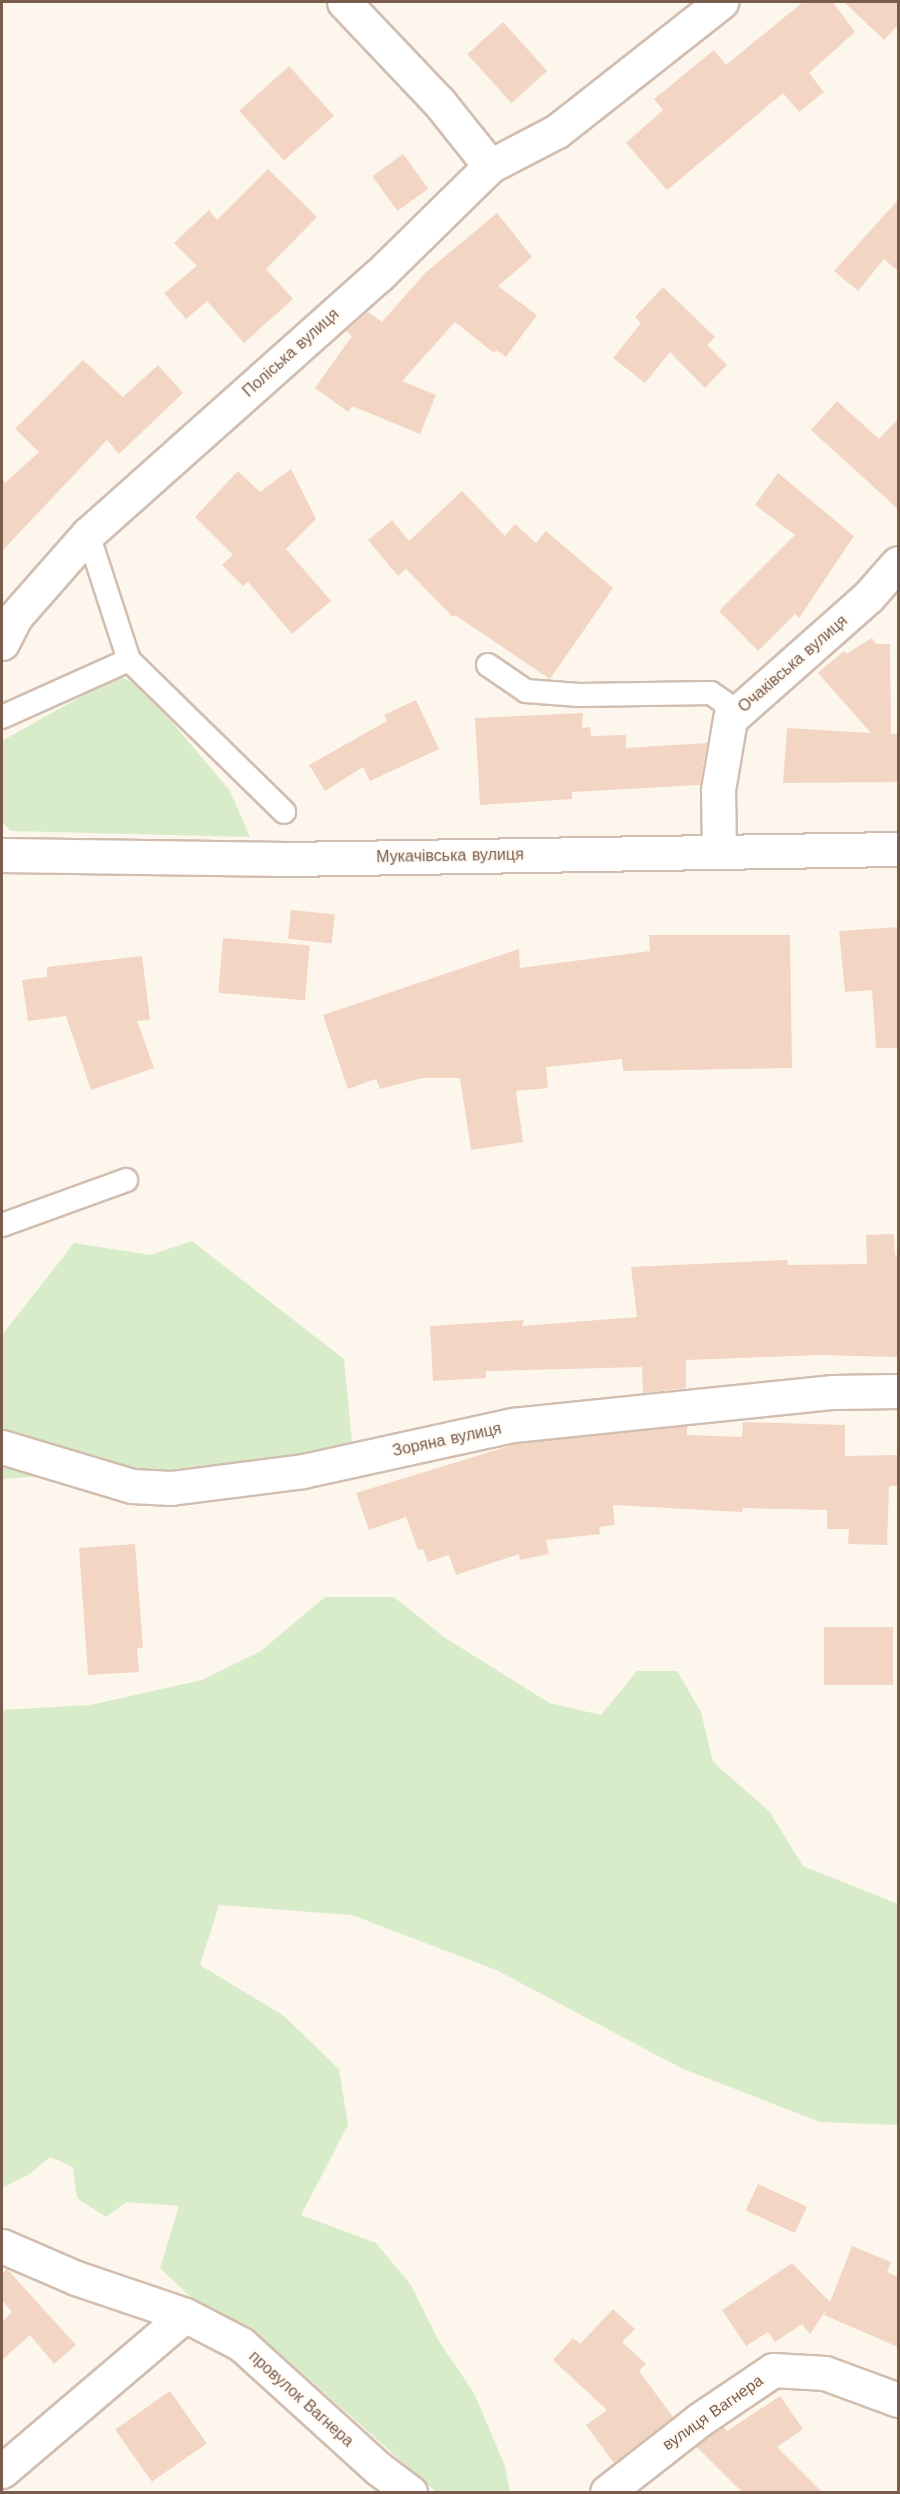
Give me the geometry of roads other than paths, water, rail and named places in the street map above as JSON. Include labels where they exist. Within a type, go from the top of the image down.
[{"type":"street","points":[[344,2],[439,102],[490,166]]},
{"type":"street","name":"Поліська вулиця","points":[[88,534],[378,276],[490,166],[557,131],[721,2]]},
{"type":"street","points":[[2,643],[15,617],[88,534]]},
{"type":"street","name":"Очаківська вулиця","points":[[719,852],[718,790],[730,719],[868,597],[898,563]]},
{"type":"street","name":"Мукачівська вулиця","points":[[2,855],[287,859],[898,849]]},
{"type":"street","name":"Зоряна вулиця","points":[[2,1447],[132,1486],[171,1488],[303,1471],[513,1425],[832,1392],[898,1391]]},
{"type":"street","name":"провулок Вагнера","points":[[2,2246],[76,2278],[186,2315],[241,2344],[371,2462],[410,2493]]},
{"type":"street","points":[[2,2471],[186,2315]]},
{"type":"street","name":"вулиця Вагнера","points":[[607,2493],[699,2420],[773,2370],[825,2373],[898,2400]]},
{"type":"lane","points":[[88,534],[129,660],[284,812]]},
{"type":"lane","points":[[2,717],[129,660]]},
{"type":"lane","points":[[488,666],[526,691],[579,695],[711,693],[724,702],[730,719]]},
{"type":"lane","points":[[2,1225],[126,1180]]}]
